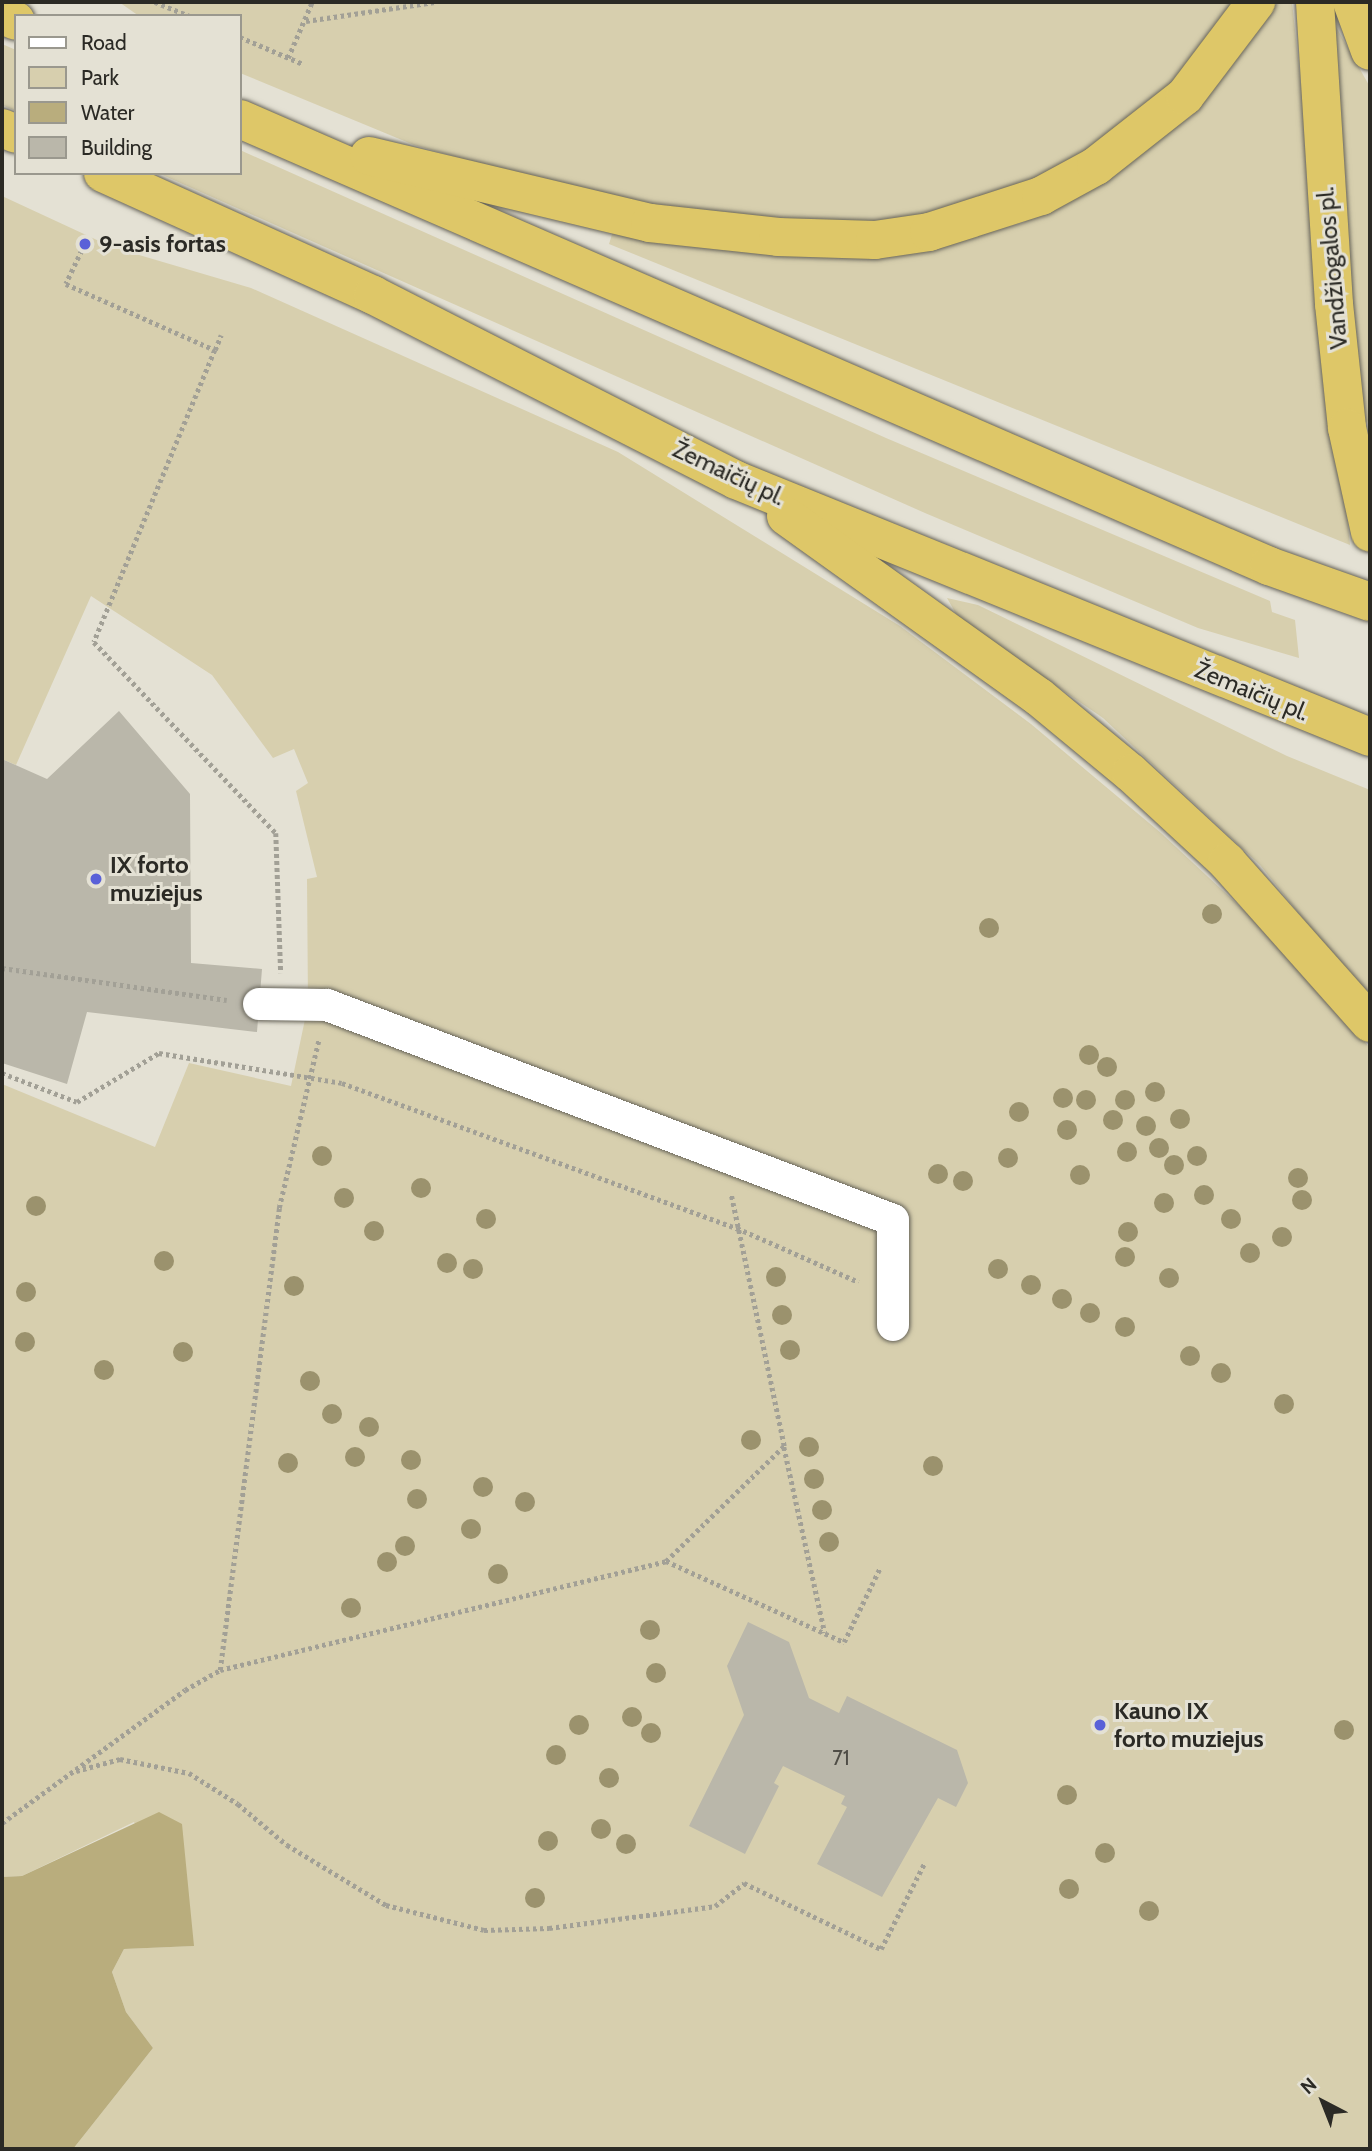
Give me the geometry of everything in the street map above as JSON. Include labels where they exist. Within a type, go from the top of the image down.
[{"type":"highway","points":[[275,134],[650,223],[778,237],[875,240],[983,217],[1041,196],[1096,166],[1185,96],[1256,2]]},
{"type":"highway","name":"Vandžiogalos pl.","points":[[1315,2],[1334,304],[1347,428],[1370,532]]},
{"type":"highway","points":[[1352,2],[1370,51]]},
{"type":"highway","points":[[242,120],[1269,566],[1370,602]]},
{"type":"highway","name":"Žemaičių pl.","points":[[107,175],[373,295],[736,480],[1310,715],[1370,737]]},
{"type":"highway","points":[[736,480],[1039,697],[1131,773],[1236,872],[1370,1023]]},
{"type":"street","points":[[271,1004],[327,1005],[893,1220],[893,1325]]},
{"type":"path","points":[[155,2],[184,14]]},
{"type":"path","points":[[288,58],[312,2]]},
{"type":"path","points":[[306,21],[435,2]]},
{"type":"path","points":[[242,38],[303,64]]},
{"type":"path","points":[[85,243],[66,284],[215,350]]},
{"type":"path","points":[[2,968],[271,1004],[276,833],[94,642],[221,335]]},
{"type":"path","points":[[2,1073],[77,1102],[159,1053],[312,1075],[372,1092],[737,1228],[865,1284],[893,1325]]},
{"type":"path","points":[[220,1670],[279,1208],[312,1075]]},
{"type":"path","points":[[723,1155],[825,1634]]},
{"type":"path","points":[[2,1823],[220,1670],[666,1561],[784,1446]]},
{"type":"path","points":[[666,1561],[844,1642],[880,1568]]},
{"type":"path","points":[[72,1772],[120,1759],[189,1773],[238,1804],[286,1845],[386,1905],[484,1930],[549,1928],[715,1906],[744,1883],[881,1949],[925,1862]]},
{"type":"green space","points":[[119,2],[1239,2],[1159,99],[1104,142],[1021,188],[889,224],[686,213],[555,185],[414,145],[242,74],[242,14],[136,14]]},
{"type":"green space","points":[[1278,2],[1292,2],[1350,545],[609,244],[614,228],[902,252],[1023,223],[1192,116]]},
{"type":"green space","points":[[1327,11],[1370,87],[1370,418],[1364,426]]},
{"type":"green space","points":[[2,44],[14,49],[14,110],[2,105]]},
{"type":"green space","points":[[242,151],[886,438],[1270,601],[1272,612],[1295,620],[1299,658],[1198,628],[925,513],[163,175],[242,175]]},
{"type":"green space","points":[[2,196],[112,247],[251,288],[618,452],[900,626],[1031,724],[1161,833],[1278,942],[1370,1048],[1370,2149],[73,2149],[153,2048],[126,2012],[112,1972],[124,1949],[193,1946],[134,1822],[22,1876],[2,1877],[2,1084],[155,1147],[189,1063],[291,1086],[308,1005],[307,879],[317,877],[296,791],[308,783],[294,749],[273,758],[212,675],[91,596],[16,765],[2,759]]},
{"type":"green space","points":[[947,598],[978,605],[1287,756],[1370,790],[1370,1002],[1260,865],[1103,718],[959,619]]},
{"type":"water","points":[[159,1812],[182,1824],[194,1946],[124,1949],[112,1972],[126,2012],[153,2048],[73,2149],[2,2149],[2,1877],[22,1876]]},
{"type":"building","name":"IX forto muziejus","points":[[119,711],[190,794],[191,963],[262,969],[257,1032],[87,1012],[67,1084],[2,1063],[2,759],[47,779]]},
{"type":"building","points":[[748,1622],[789,1642],[809,1698],[839,1713],[847,1696],[957,1750],[968,1783],[956,1807],[938,1798],[882,1897],[817,1864],[847,1807],[841,1804],[845,1796],[783,1766],[774,1783],[779,1786],[745,1854],[689,1826],[744,1715],[727,1666]]},
{"type":"place","name":"9-asis fortas","points":[[85,244]]},
{"type":"place","name":"IX forto muziejus","points":[[96,879]]},
{"type":"place","name":"Kauno IX forto muziejus","points":[[1100,1725]]}]
